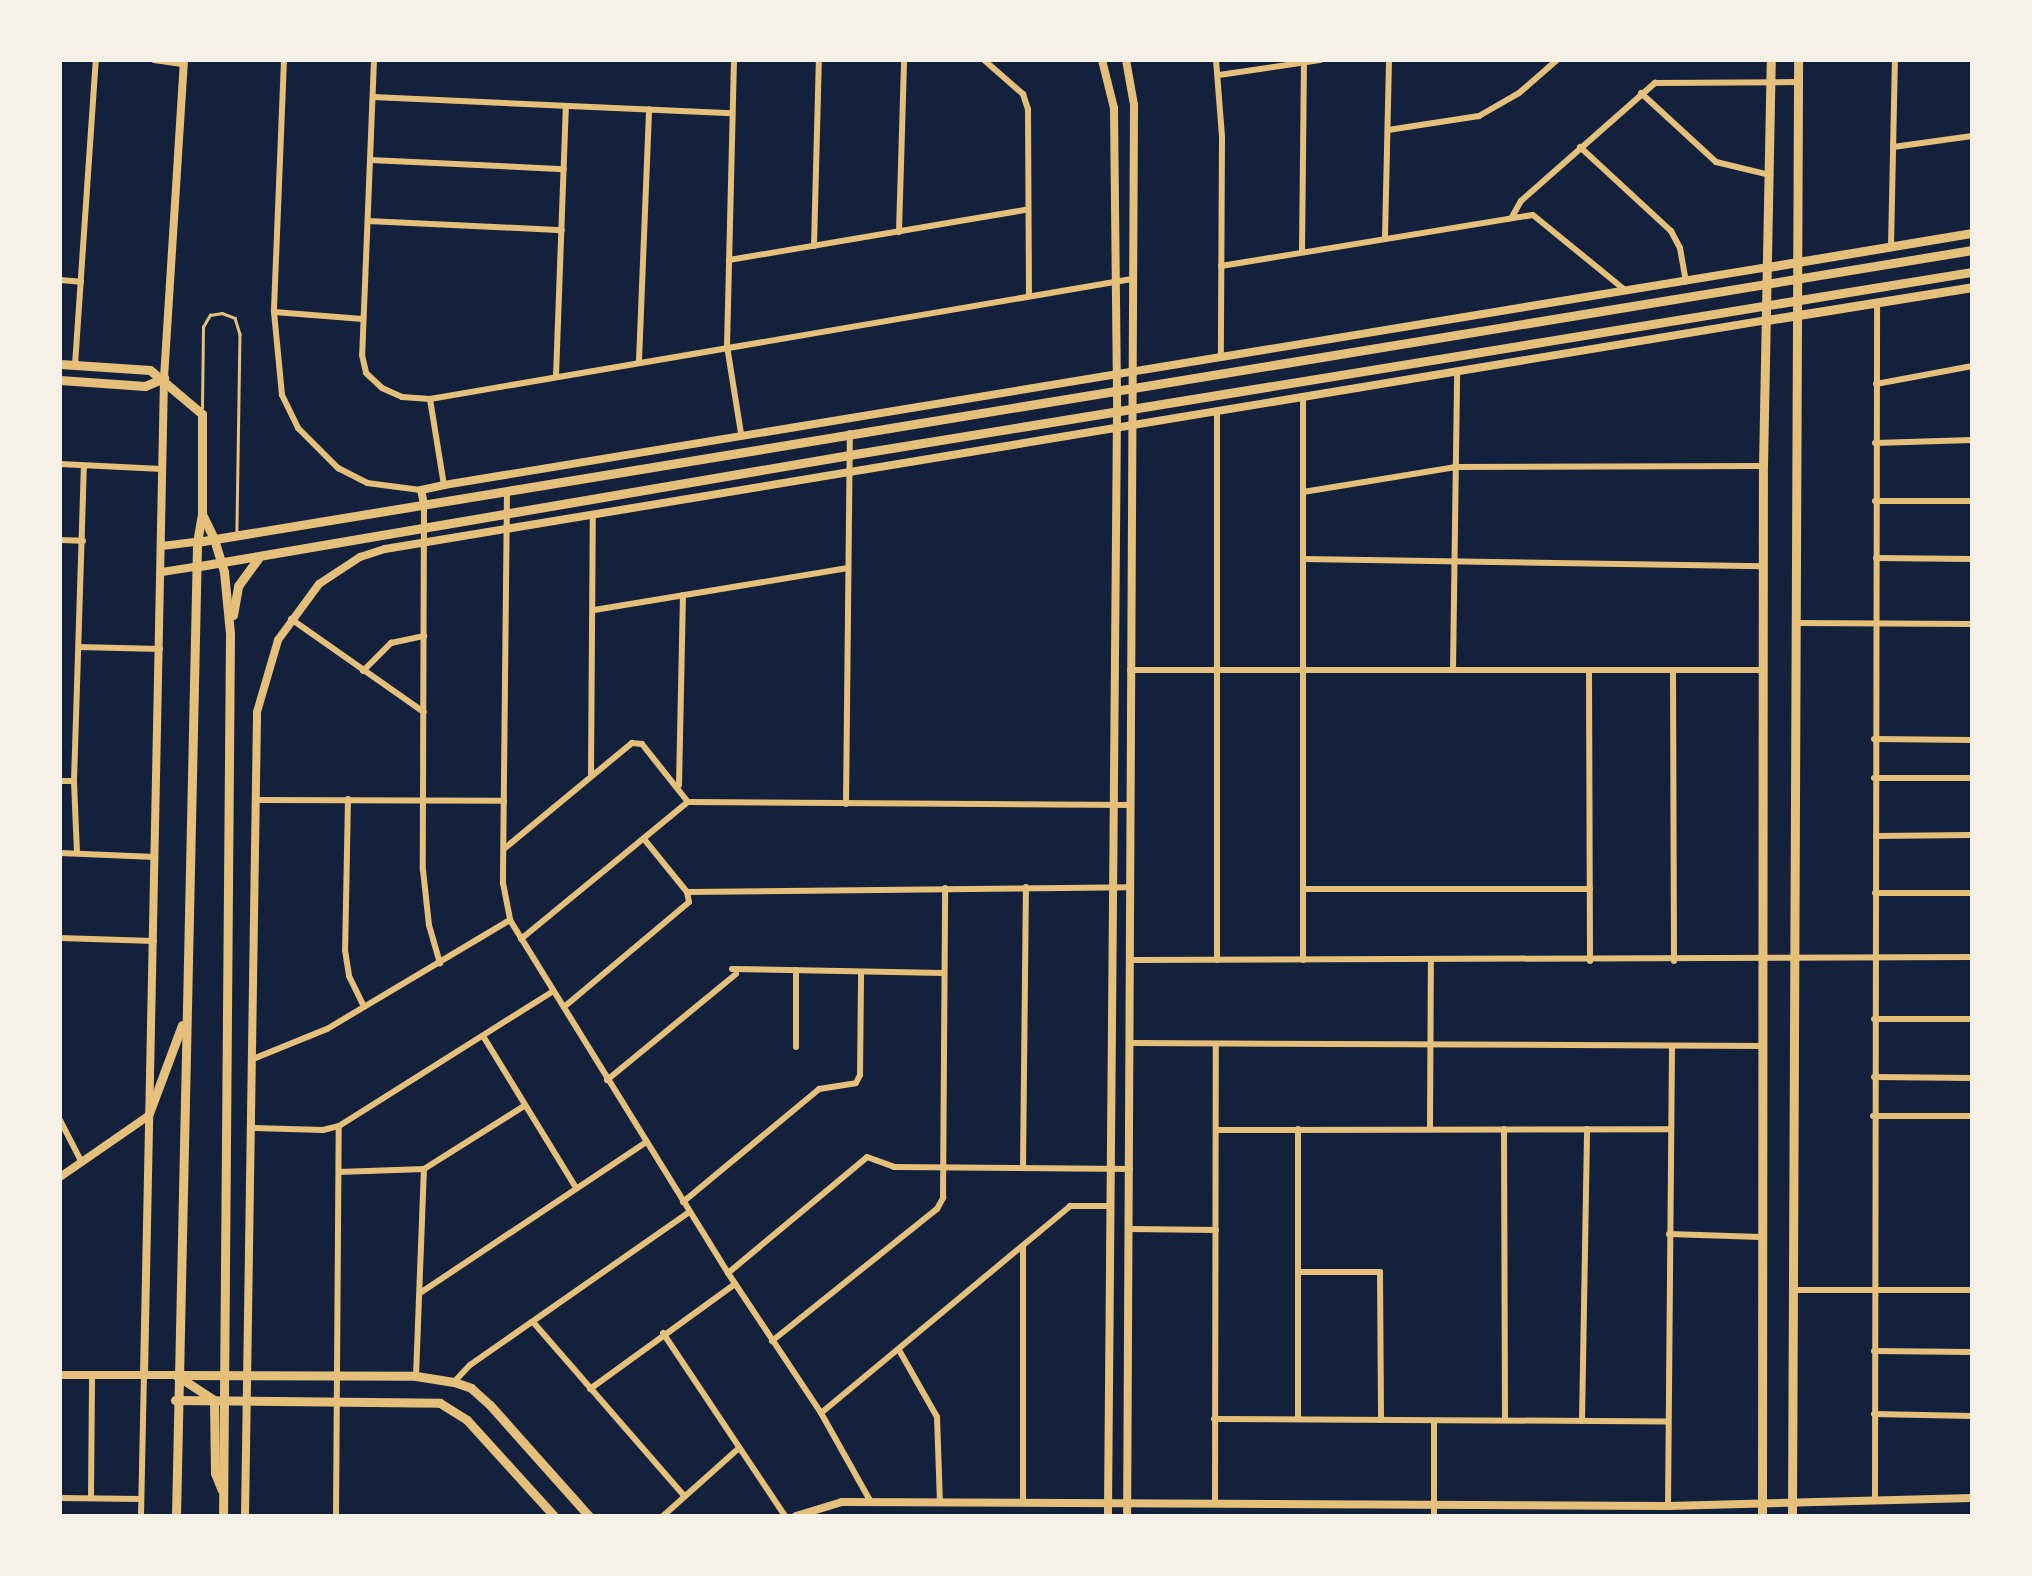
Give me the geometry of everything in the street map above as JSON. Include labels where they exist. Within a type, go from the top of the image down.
[{"type":"main road","points":[[1762,1510],[1763,466],[1772,60]]},
{"type":"main road","points":[[1792,1516],[1794,263],[1798,60]]},
{"type":"main road","points":[[1768,268],[1972,233]]},
{"type":"main road","points":[[197,542],[1972,250]]},
{"type":"main road","points":[[194,567],[849,454],[1972,272]]},
{"type":"main road","points":[[1768,320],[1972,286]]},
{"type":"main road","points":[[60,364],[150,370],[202,414],[202,514],[194,567],[176,1516]]},
{"type":"main road","points":[[60,380],[144,386],[164,378]]},
{"type":"main road","points":[[202,514],[222,562],[230,632],[228,1375],[223,1516]]},
{"type":"main road","points":[[230,632],[243,574],[264,554]]},
{"type":"main road","points":[[148,1116],[187,1008]]},
{"type":"main road","points":[[176,1375],[416,1376],[454,1382],[471,1388],[490,1405],[589,1516]]},
{"type":"main road","points":[[176,1375],[214,1400]]},
{"type":"main road","points":[[176,1400],[440,1404],[467,1420],[554,1516]]},
{"type":"main road","points":[[214,1400],[215,1472],[224,1493]]},
{"type":"street","points":[[75,366],[96,60]]},
{"type":"street","points":[[140,1516],[164,378],[184,62],[154,60]]},
{"type":"street","points":[[284,60],[274,312],[282,395],[298,428],[338,468],[366,482],[422,490],[740,433],[1116,376],[1768,268]]},
{"type":"street","points":[[374,60],[363,319],[366,372],[382,388],[402,397],[430,399],[1132,279]]},
{"type":"street","points":[[734,60],[727,346],[740,433]]},
{"type":"street","points":[[814,246],[818,60]]},
{"type":"street","points":[[899,232],[904,60]]},
{"type":"street","points":[[984,60],[1023,94],[1028,108],[1029,296]]},
{"type":"street","points":[[1102,60],[1114,108],[1117,413],[1108,1516]]},
{"type":"street","points":[[1126,60],[1134,105],[1127,1516]]},
{"type":"street","points":[[1216,60],[1221,356]]},
{"type":"street","points":[[1219,75],[1320,60]]},
{"type":"street","points":[[1385,237],[1388,60]]},
{"type":"street","points":[[1388,130],[1465,120],[1496,109],[1557,60]]},
{"type":"street","points":[[1891,247],[1895,60]]},
{"type":"street","points":[[1302,251],[1304,62]]},
{"type":"street","points":[[1512,217],[1521,201],[1655,84],[1672,80],[1797,82]]},
{"type":"street","points":[[1641,94],[1716,162],[1770,175]]},
{"type":"street","points":[[373,97],[732,113]]},
{"type":"street","points":[[556,376],[566,106]]},
{"type":"street","points":[[639,361],[650,109]]},
{"type":"street","points":[[1893,146],[1972,136]]},
{"type":"street","points":[[1580,147],[1671,231],[1680,248],[1686,280]]},
{"type":"street","points":[[370,160],[564,169]]},
{"type":"street","points":[[729,260],[1026,210]]},
{"type":"street","points":[[1221,266],[1512,217],[1541,218],[1612,284],[1626,290]]},
{"type":"street","points":[[368,221],[562,230]]},
{"type":"street","points":[[60,280],[81,282]]},
{"type":"street","points":[[1874,1498],[1876,303]]},
{"type":"street","points":[[274,312],[363,319]]},
{"type":"street","points":[[245,1516],[256,800],[262,688],[269,661],[290,618],[340,568],[385,549],[507,532],[1768,320]]},
{"type":"street","points":[[1876,384],[1972,366]]},
{"type":"street","points":[[1453,670],[1456,372]]},
{"type":"street","points":[[1303,396],[1303,960]]},
{"type":"street","points":[[430,399],[444,485]]},
{"type":"street","points":[[1217,412],[1217,960]]},
{"type":"street","points":[[846,804],[850,432]]},
{"type":"street","points":[[1875,443],[1972,440]]},
{"type":"street","points":[[60,464],[162,469]]},
{"type":"street","points":[[77,853],[74,781],[84,466]]},
{"type":"street","points":[[1304,492],[1456,468],[1763,466]]},
{"type":"street","points":[[422,490],[424,894],[440,963]]},
{"type":"street","points":[[507,491],[504,848],[510,920],[689,1212],[821,1413],[871,1502]]},
{"type":"street","points":[[1876,501],[1972,502]]},
{"type":"street","points":[[591,774],[593,516]]},
{"type":"street","points":[[60,540],[83,541]]},
{"type":"street","points":[[162,546],[197,542]]},
{"type":"street","points":[[1304,558],[1764,566]]},
{"type":"street","points":[[1876,558],[1972,560]]},
{"type":"street","points":[[162,572],[194,567]]},
{"type":"street","points":[[594,610],[847,568]]},
{"type":"street","points":[[678,786],[683,595]]},
{"type":"street","points":[[290,618],[424,712]]},
{"type":"street","points":[[1796,622],[1972,624]]},
{"type":"street","points":[[363,670],[391,643],[424,636]]},
{"type":"street","points":[[79,647],[160,650]]},
{"type":"street","points":[[1130,670],[1764,670]]},
{"type":"street","points":[[1590,670],[1590,961]]},
{"type":"street","points":[[1673,670],[1674,961]]},
{"type":"street","points":[[1874,738],[1972,740]]},
{"type":"street","points":[[504,848],[591,774],[636,742],[688,802]]},
{"type":"street","points":[[1874,778],[1972,778]]},
{"type":"street","points":[[60,781],[74,781]]},
{"type":"street","points":[[348,799],[345,950],[350,976],[364,1007]]},
{"type":"street","points":[[256,800],[504,800]]},
{"type":"street","points":[[521,939],[688,802],[1130,805]]},
{"type":"street","points":[[1876,836],[1972,835]]},
{"type":"street","points":[[564,1007],[685,909],[687,892],[644,838]]},
{"type":"street","points":[[60,853],[156,856]]},
{"type":"street","points":[[1023,1168],[1026,887]]},
{"type":"street","points":[[687,892],[1132,887]]},
{"type":"street","points":[[772,1340],[936,1209],[942,1198],[945,888]]},
{"type":"street","points":[[1304,889],[1590,890]]},
{"type":"street","points":[[1875,893],[1972,893]]},
{"type":"street","points":[[253,1059],[300,1043],[510,920]]},
{"type":"street","points":[[60,938],[154,942]]},
{"type":"street","points":[[1132,960],[1764,961],[1794,957],[1972,957]]},
{"type":"street","points":[[1430,960],[1430,1129]]},
{"type":"street","points":[[796,970],[796,1047]]},
{"type":"street","points":[[607,1080],[734,971],[944,972]]},
{"type":"street","points":[[683,1202],[819,1089],[856,1083],[860,1075],[861,972]]},
{"type":"street","points":[[250,1128],[323,1130],[339,1126],[553,992]]},
{"type":"street","points":[[1874,1019],[1972,1019]]},
{"type":"street","points":[[483,1036],[576,1188]]},
{"type":"street","points":[[1132,1043],[1764,1046]]},
{"type":"street","points":[[1215,1504],[1216,1044]]},
{"type":"street","points":[[1668,1506],[1672,1046]]},
{"type":"street","points":[[1874,1077],[1972,1078]]},
{"type":"street","points":[[339,1172],[424,1168],[524,1106]]},
{"type":"street","points":[[60,1177],[148,1116]]},
{"type":"street","points":[[1873,1116],[1972,1116]]},
{"type":"street","points":[[60,1120],[83,1164]]},
{"type":"street","points":[[336,1516],[339,1126]]},
{"type":"street","points":[[1504,1129],[1505,1420]]},
{"type":"street","points":[[1582,1421],[1587,1129]]},
{"type":"street","points":[[1216,1130],[1670,1129]]},
{"type":"street","points":[[1298,1130],[1298,1419]]},
{"type":"street","points":[[420,1292],[646,1142]]},
{"type":"street","points":[[728,1273],[867,1157],[894,1168],[1130,1168]]},
{"type":"street","points":[[416,1376],[424,1168]]},
{"type":"street","points":[[821,1413],[1070,1206],[1112,1206]]},
{"type":"street","points":[[454,1382],[689,1212]]},
{"type":"street","points":[[1130,1229],[1216,1230]]},
{"type":"street","points":[[1669,1234],[1761,1237]]},
{"type":"street","points":[[1023,1245],[1023,1502]]},
{"type":"street","points":[[1298,1272],[1380,1272],[1381,1420]]},
{"type":"street","points":[[590,1388],[735,1284]]},
{"type":"street","points":[[1791,1290],[1972,1290]]},
{"type":"street","points":[[533,1322],[684,1496]]},
{"type":"street","points":[[663,1332],[785,1516]]},
{"type":"street","points":[[899,1350],[927,1392],[937,1417],[940,1502]]},
{"type":"street","points":[[1874,1351],[1972,1352]]},
{"type":"street","points":[[60,1375],[176,1375]]},
{"type":"street","points":[[91,1498],[92,1375]]},
{"type":"street","points":[[1874,1414],[1972,1416]]},
{"type":"street","points":[[1214,1419],[1668,1421]]},
{"type":"street","points":[[1434,1421],[1434,1516]]},
{"type":"street","points":[[663,1516],[739,1448]]},
{"type":"street","points":[[60,1498],[141,1498]]},
{"type":"street","points":[[796,1516],[842,1502],[1668,1506],[1762,1510],[1792,1502],[1972,1498]]},
{"type":"lane","points":[[202,414],[203,327],[210,315],[222,313],[235,318],[240,334],[237,535]]}]
